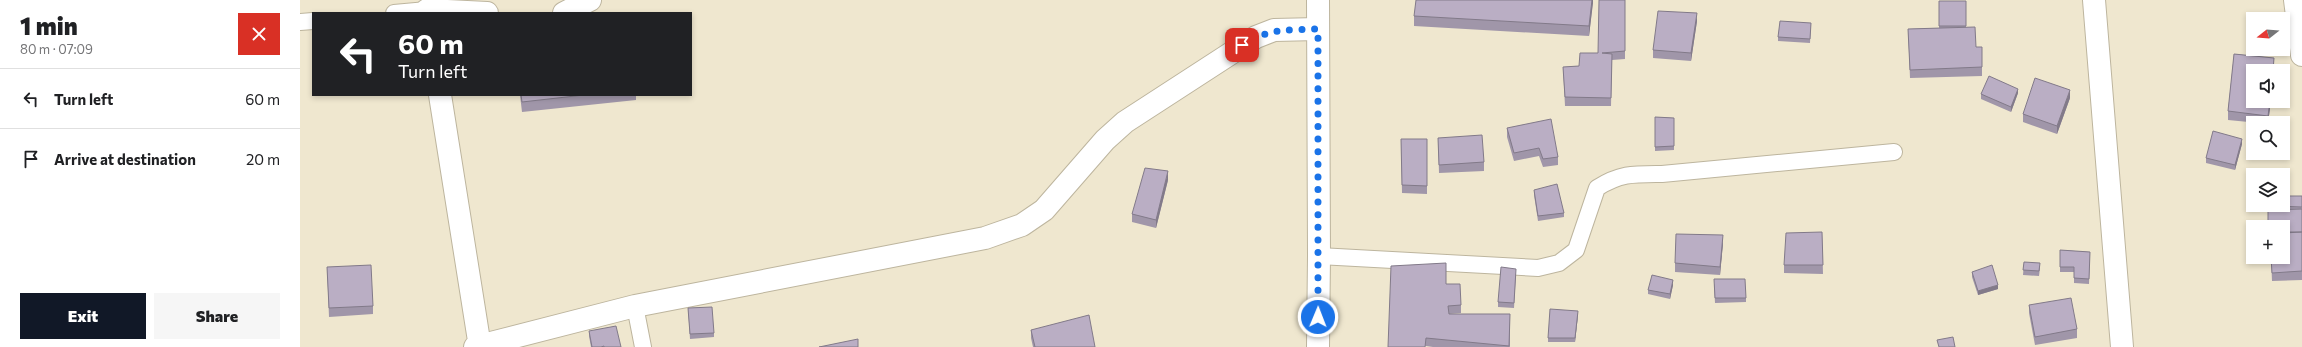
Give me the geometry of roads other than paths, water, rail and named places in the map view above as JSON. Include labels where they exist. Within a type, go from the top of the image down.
[{"type":"street","points":[[566,12],[590,0]]},
{"type":"street","points":[[1318,0],[1318,347]]},
{"type":"street","points":[[2094,0],[2122,347]]},
{"type":"street","points":[[2295,0],[2302,55]]},
{"type":"street","points":[[427,8],[474,12]]},
{"type":"street","points":[[440,96],[478,346],[636,306],[985,238],[1022,225],[1044,210],[1105,140],[1125,122],[1148,105],[1256,37],[1274,30],[1318,29]]},
{"type":"lane","points":[[401,12],[427,8]]},
{"type":"lane","points":[[300,22],[312,21]]},
{"type":"lane","points":[[1319,256],[1538,268],[1559,263],[1576,250],[1597,188],[1613,178],[1633,174],[1662,174],[1894,152]]},
{"type":"lane","points":[[636,306],[643,347]]}]
